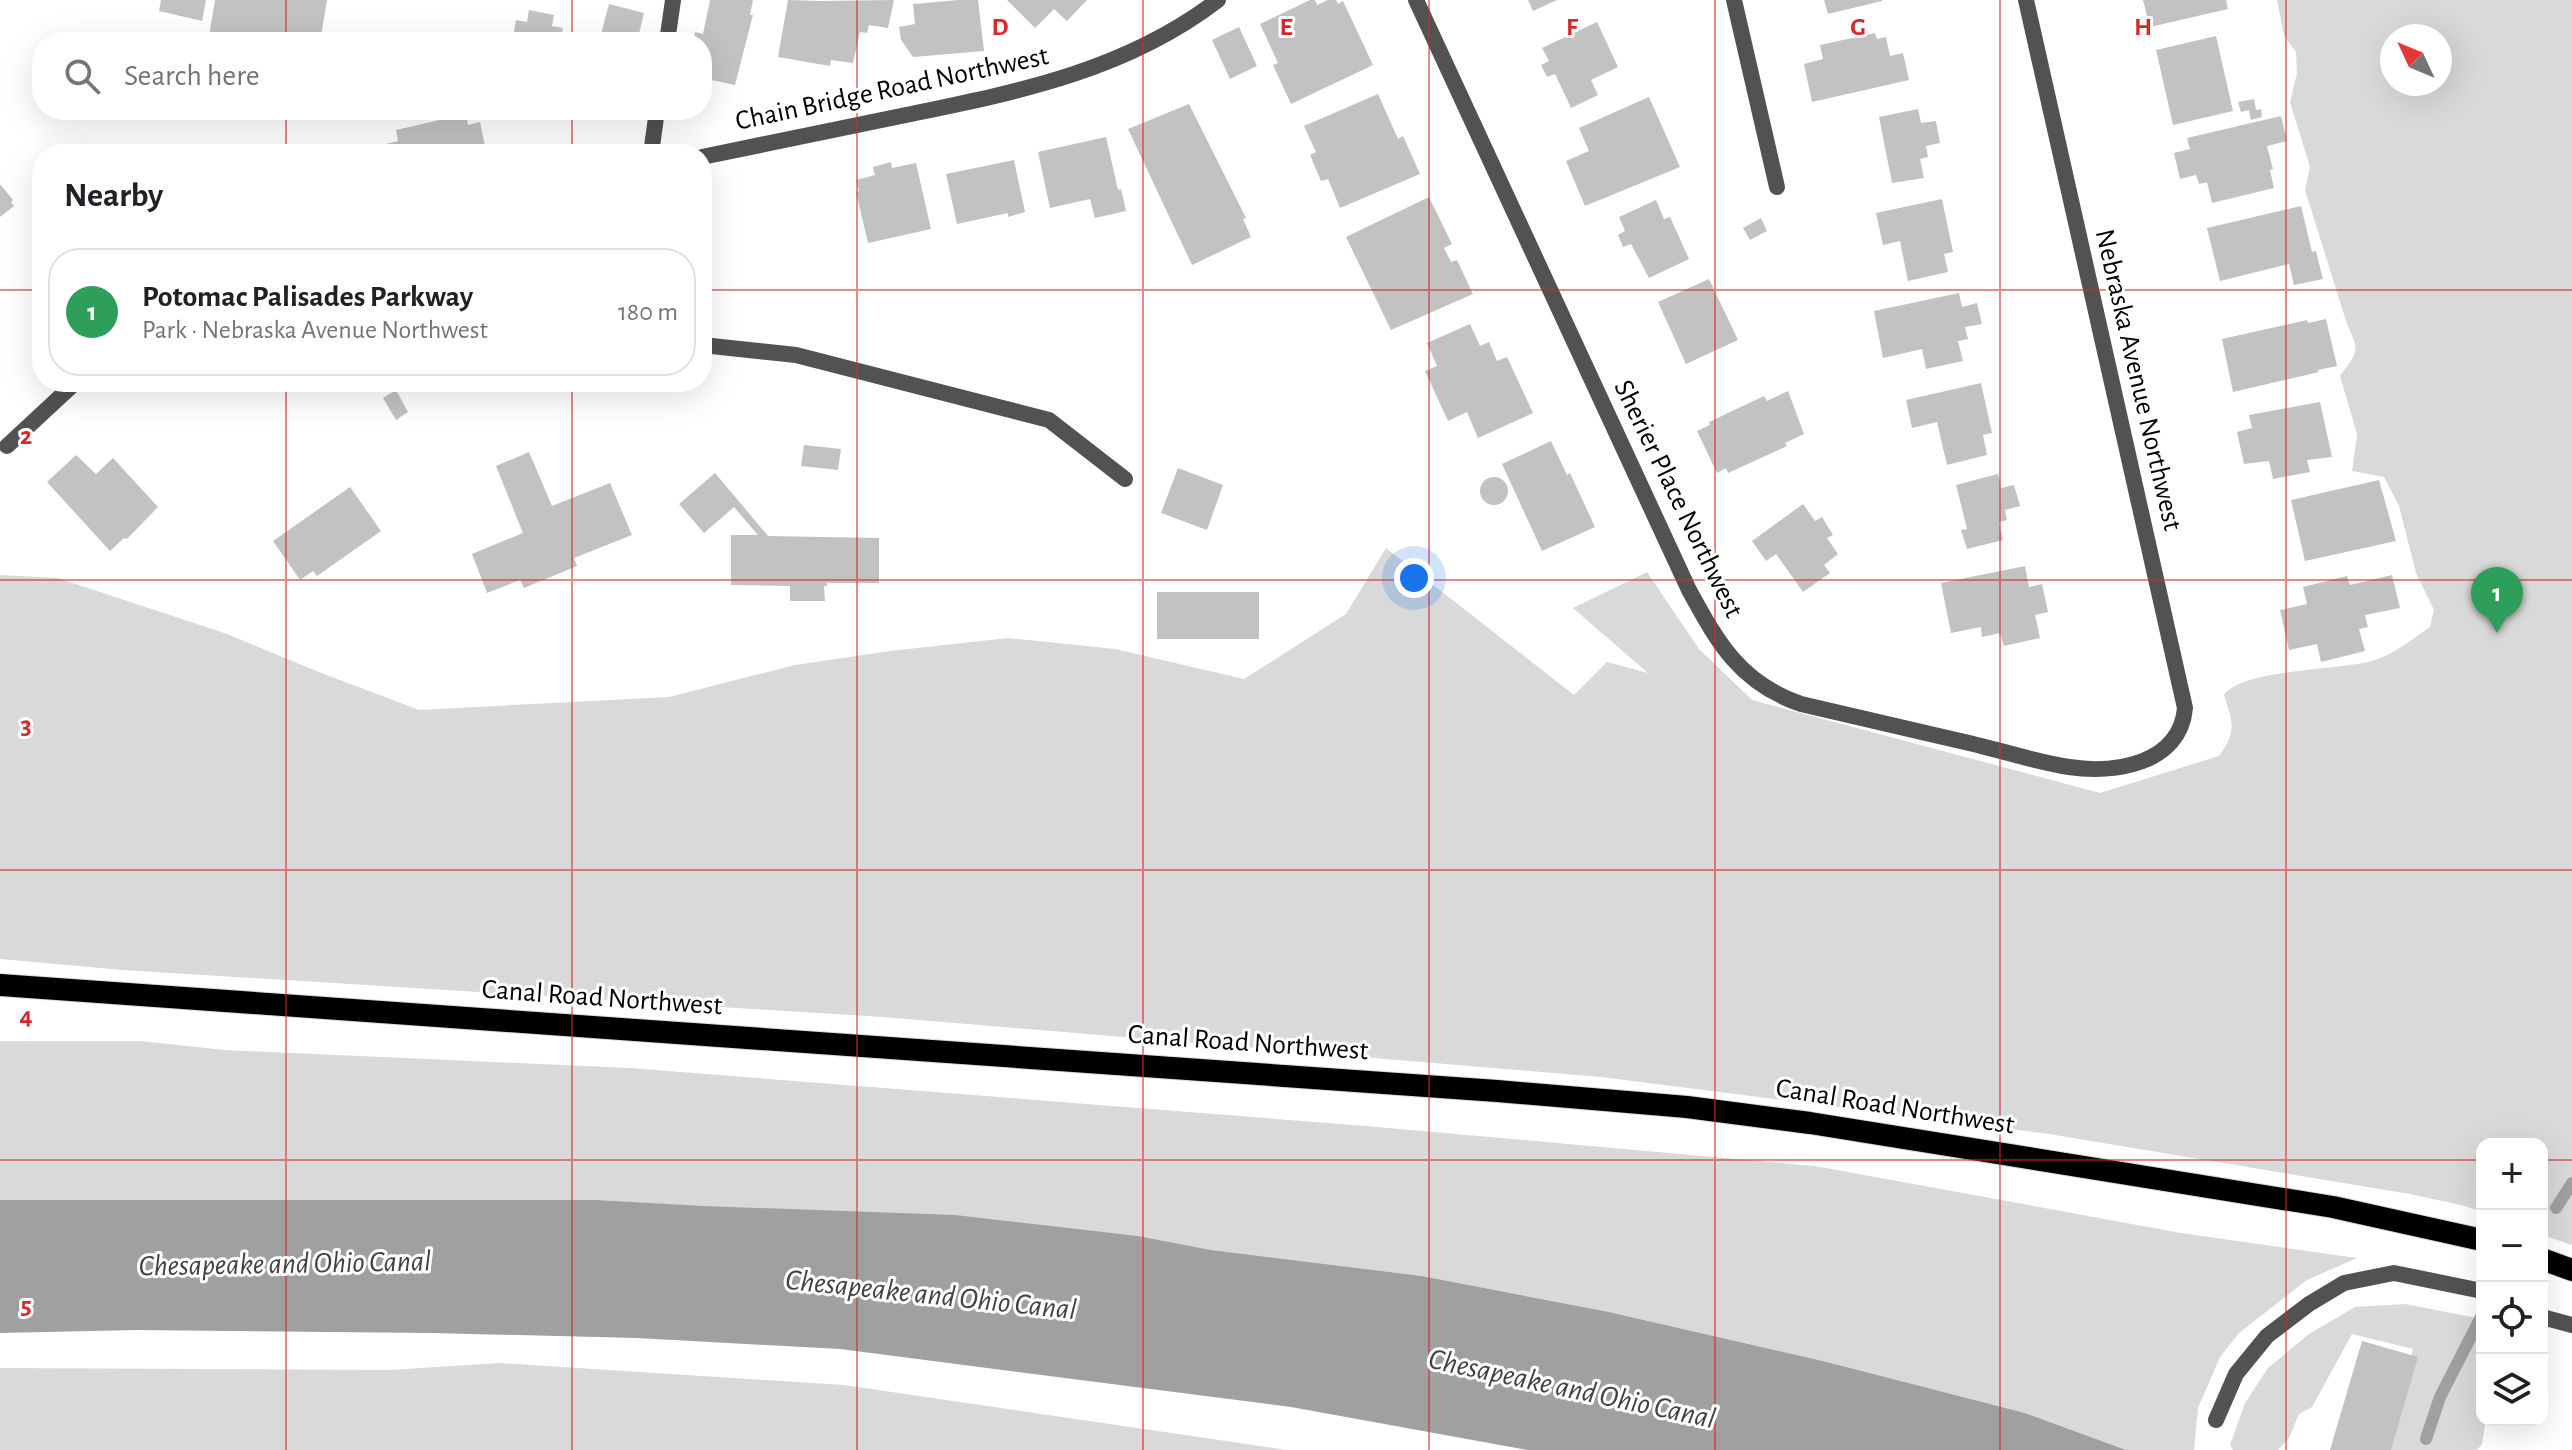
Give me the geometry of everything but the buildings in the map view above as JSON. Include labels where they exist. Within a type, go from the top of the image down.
[{"type":"highway","name":"Canal Road Northwest","points":[[0,985],[1421,1085],[1687,1107],[1810,1123],[2333,1207],[2476,1239]]},
{"type":"highway","points":[[2548,1261],[2572,1270]]},
{"type":"street","points":[[668,32],[673,0]]},
{"type":"street","name":"Chain Bridge Road Northwest","points":[[712,155],[987,98],[1073,75],[1136,51],[1218,0]]},
{"type":"street","name":"Sherier Place Northwest","points":[[1416,0],[1689,590],[1712,633],[1746,674],[1765,688],[1801,704],[2069,767],[2121,768],[2150,758]]},
{"type":"street","points":[[1734,0],[1777,187]]},
{"type":"street","name":"Nebraska Avenue Northwest","points":[[2026,0],[2185,708],[2184,724],[2176,739],[2150,758]]},
{"type":"street","points":[[652,144],[656,120]]},
{"type":"street","points":[[712,346],[796,355],[1049,420],[1125,479]]},
{"type":"street","points":[[7,446],[65,392]]},
{"type":"street","points":[[2216,1420],[2236,1374],[2267,1336],[2309,1304],[2344,1283],[2394,1273],[2476,1289]]},
{"type":"street","points":[[2548,1319],[2572,1325]]},
{"type":"shaded area","points":[[2277,0],[2572,0],[2572,1245],[2548,1237],[2548,1138],[2476,1138],[2476,1210],[2410,1194],[2049,1134],[1601,1077],[883,1017],[123,970],[0,959],[0,575],[58,578],[227,634],[419,710],[669,697],[795,665],[1008,638],[1115,649],[1244,679],[1346,614],[1386,548],[1574,695],[1607,662],[1648,673],[1573,608],[1647,572],[1699,649],[1752,700],[2100,793],[2219,756],[2229,740],[2232,727],[2224,695],[2234,686],[2270,675],[2357,664],[2388,655],[2430,627],[2434,610],[2416,573],[2399,506],[2384,477],[2352,471],[2357,434],[2340,376],[2354,356],[2355,346],[2305,190],[2310,167],[2290,102],[2297,73],[2296,52],[2284,36]]},
{"type":"shaded area","points":[[0,1041],[140,1041],[225,1050],[630,1068],[1366,1126],[1815,1166],[2181,1233],[2357,1258],[2307,1280],[2239,1333],[2220,1357],[2198,1408],[2194,1450],[2126,1450],[2025,1413],[1827,1362],[1609,1312],[1422,1276],[1211,1250],[1138,1236],[1058,1228],[597,1200],[0,1200]]},
{"type":"shaded area","points":[[2405,1304],[2476,1318],[2476,1426],[2485,1426],[2482,1444],[2477,1450],[2389,1450],[2413,1349],[2352,1334],[2312,1407],[2299,1414],[2289,1438],[2278,1450],[2233,1450],[2230,1445],[2245,1403],[2268,1368],[2309,1334],[2355,1307]]},
{"type":"shaded area","points":[[500,1363],[844,1385],[1287,1450],[0,1450],[0,1368],[389,1370]]},
{"type":"water","name":"Chesapeake and Ohio Canal","points":[[0,1200],[597,1200],[955,1215],[1138,1236],[1211,1250],[1422,1276],[1609,1312],[1827,1362],[2025,1413],[2126,1450],[1528,1450],[1291,1407],[840,1349],[637,1338],[431,1333],[137,1330],[0,1333]]},
{"type":"waterway","points":[[2556,1208],[2572,1183]]},
{"type":"waterway","points":[[2426,1439],[2440,1397],[2476,1327]]},
{"type":"place","name":"Potomac Palisades Parkway","points":[[2497,633]]}]
